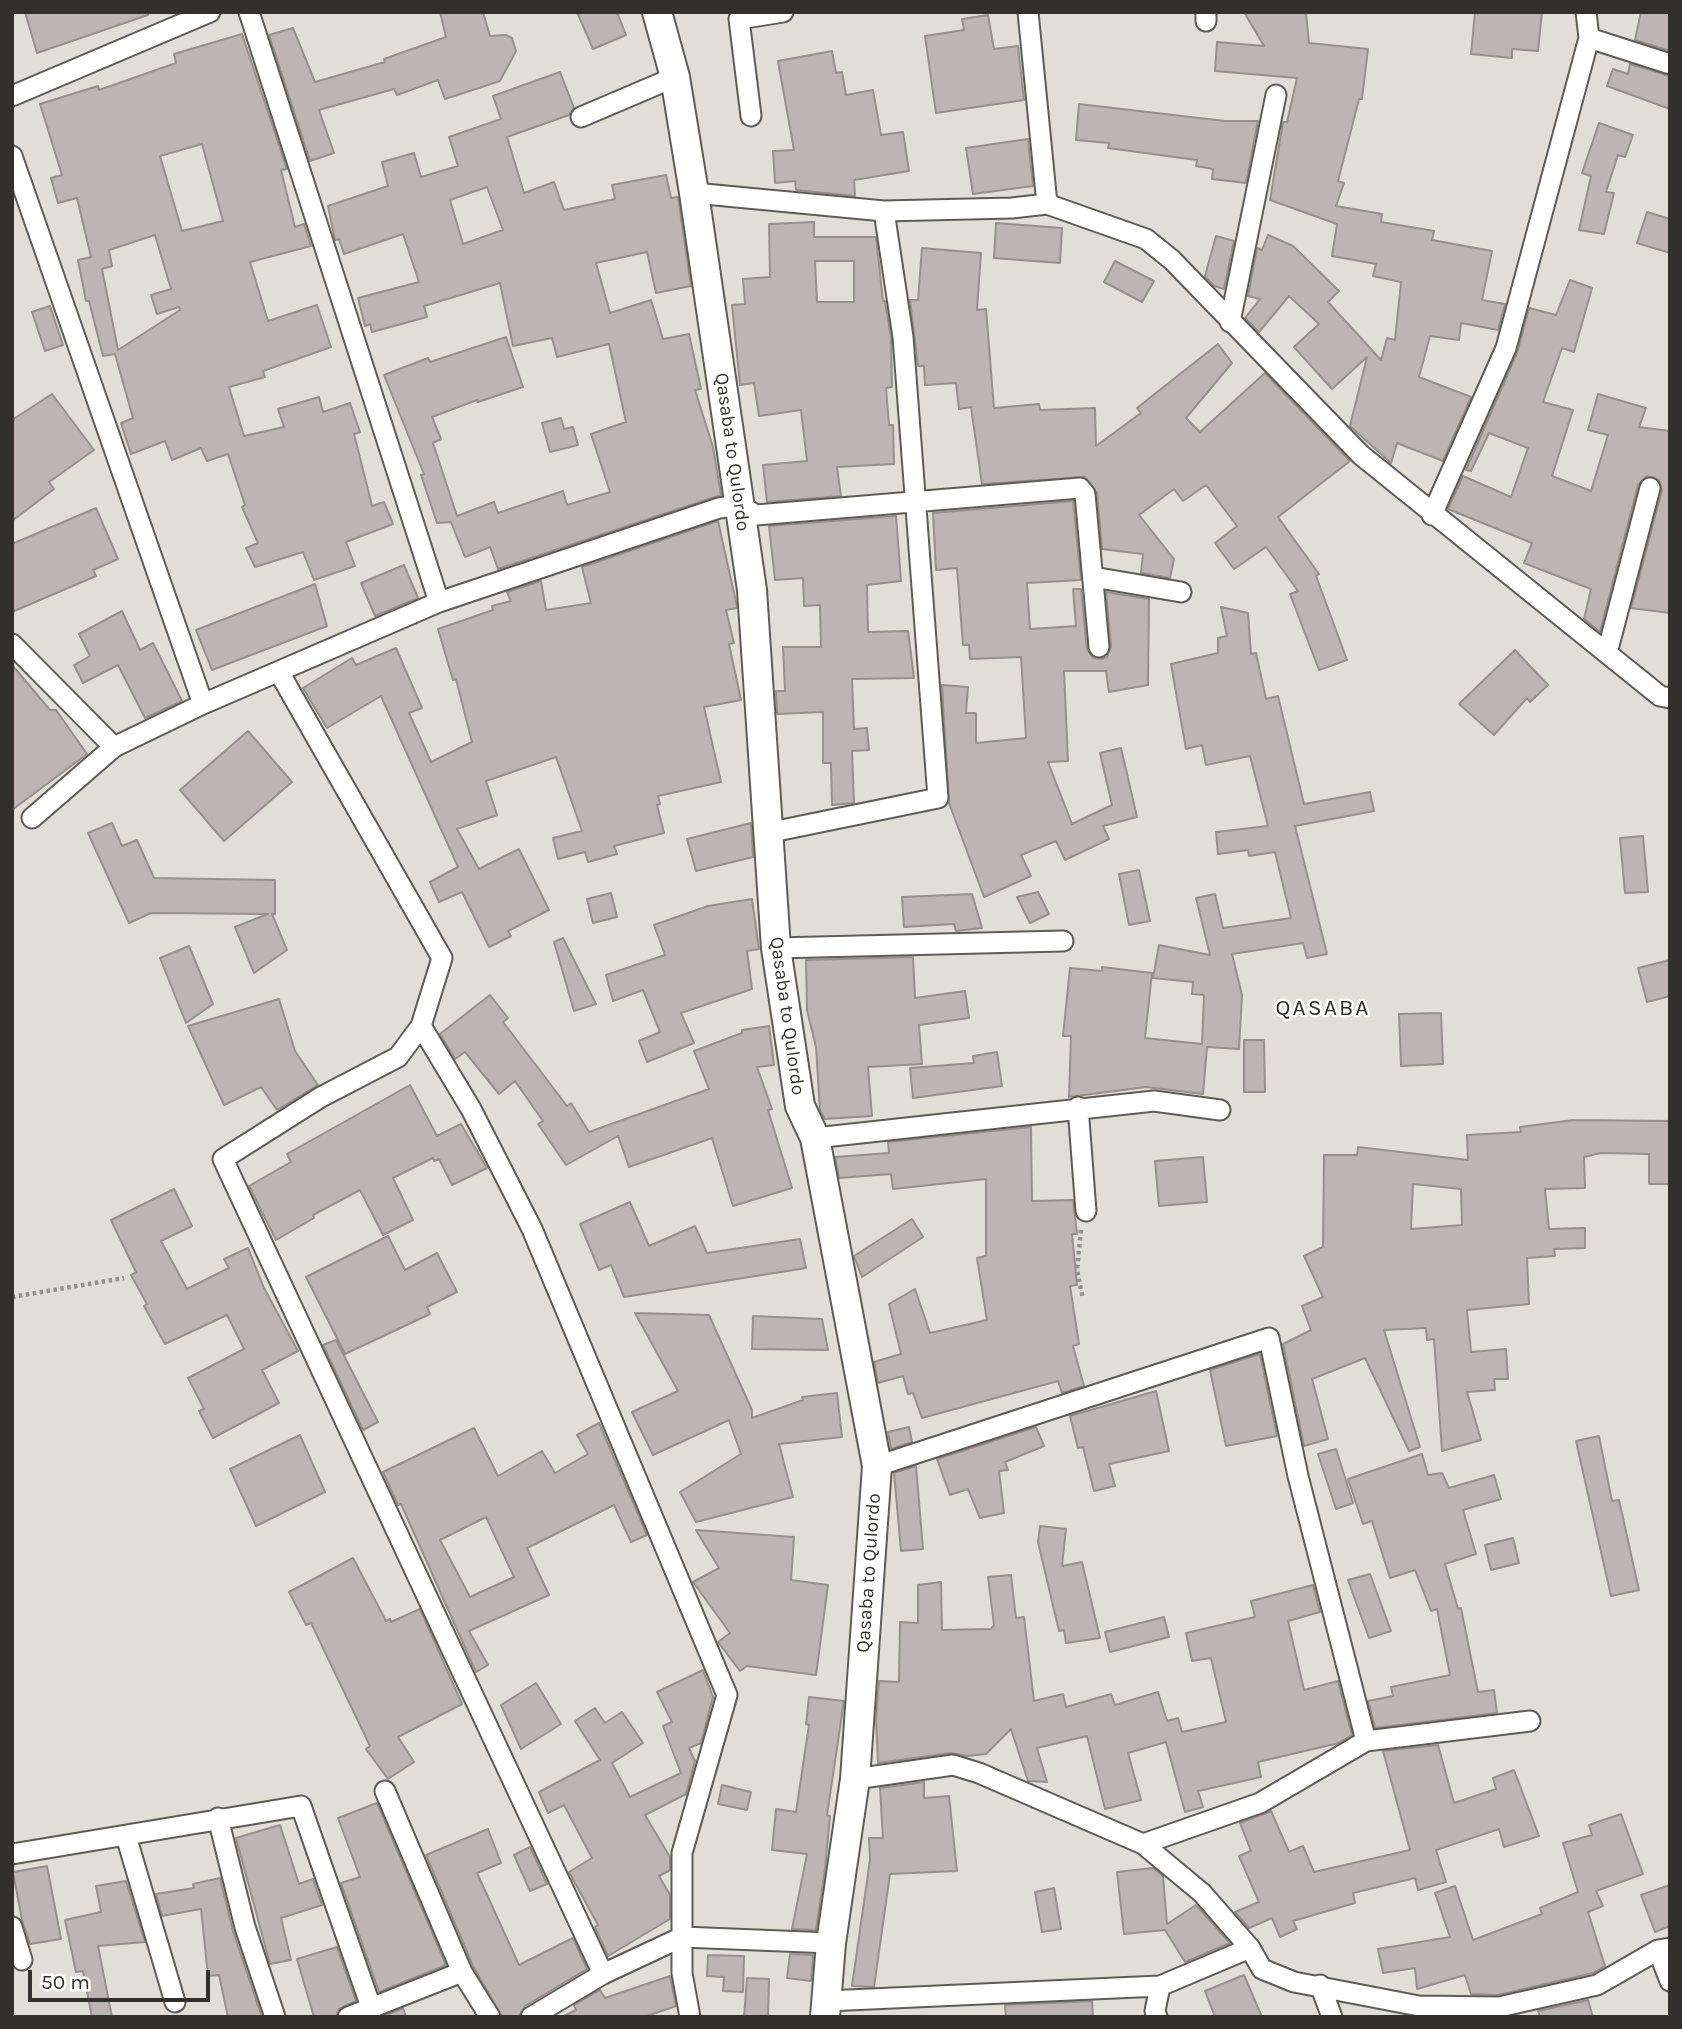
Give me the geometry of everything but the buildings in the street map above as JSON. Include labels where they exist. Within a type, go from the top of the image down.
[{"type":"street","points":[[12,96],[209,12]]},
{"type":"street","points":[[249,12],[439,603]]},
{"type":"street","name":"Qasaba to Qulordo","points":[[657,12],[675,77],[694,193],[751,590],[776,948],[800,1106],[815,1138],[877,1466],[855,1779],[831,1943],[826,2009]]},
{"type":"street","points":[[751,116],[739,19],[783,12]]},
{"type":"street","points":[[1028,12],[1047,204]]},
{"type":"street","points":[[1432,515],[1506,348],[1588,38],[1587,12]]},
{"type":"street","points":[[1588,38],[1670,64]]},
{"type":"street","points":[[581,117],[675,77]]},
{"type":"street","points":[[1230,322],[1276,95]]},
{"type":"street","points":[[12,156],[203,704]]},
{"type":"street","points":[[694,193],[884,211],[1012,208],[1047,204],[1146,239],[1172,260],[1361,455],[1432,515],[1660,696],[1670,698]]},
{"type":"street","points":[[767,833],[938,799],[904,337],[884,211]]},
{"type":"street","points":[[32,818],[114,747],[203,704],[439,603],[719,508],[740,505],[756,515],[918,499],[1080,488],[1085,494],[1099,647]]},
{"type":"street","points":[[1607,653],[1650,488]]},
{"type":"street","points":[[1093,577],[1181,593]]},
{"type":"street","points":[[12,644],[114,747]]},
{"type":"street","points":[[279,672],[442,958],[421,1026],[398,1057],[321,1097],[223,1159],[603,1974]]},
{"type":"street","points":[[776,948],[1063,941]]},
{"type":"street","points":[[421,1026],[471,1109],[531,1229],[727,1695],[682,1853],[682,1973],[690,2017]]},
{"type":"street","points":[[815,1138],[1078,1107],[1154,1101],[1220,1111]]},
{"type":"street","points":[[1078,1107],[1086,1211]]},
{"type":"street","points":[[877,1466],[1269,1338],[1298,1476],[1366,1741]]},
{"type":"street","points":[[1143,1844],[1260,1803],[1366,1741],[1530,1721]]},
{"type":"street","points":[[855,1779],[953,1765],[979,1773],[1143,1844],[1202,1893],[1250,1948],[1262,1969],[1294,1982],[1419,2006],[1501,2012],[1597,1985],[1664,1949],[1670,1982]]},
{"type":"street","points":[[385,1791],[462,1972],[490,2017]]},
{"type":"street","points":[[12,1854],[301,1805],[372,2010]]},
{"type":"street","points":[[218,1818],[245,1927],[275,2017]]},
{"type":"street","points":[[125,1836],[175,2002]]},
{"type":"street","points":[[12,1927],[22,1960]]},
{"type":"street","points":[[531,2017],[603,1974],[682,1937],[831,1943]]},
{"type":"street","points":[[826,2009],[1160,1986],[1250,1948]]},
{"type":"street","points":[[348,2017],[372,2010],[462,1972]]},
{"type":"street","points":[[1320,1985],[1332,2017]]},
{"type":"street","points":[[1157,2017],[1155,2011],[1160,1986]]},
{"type":"path","points":[[1083,1299],[1077,1246],[1086,1211]]},
{"type":"path","points":[[12,1297],[124,1278]]},
{"type":"district","name":"QASABA","points":[[1323,1008]]}]
